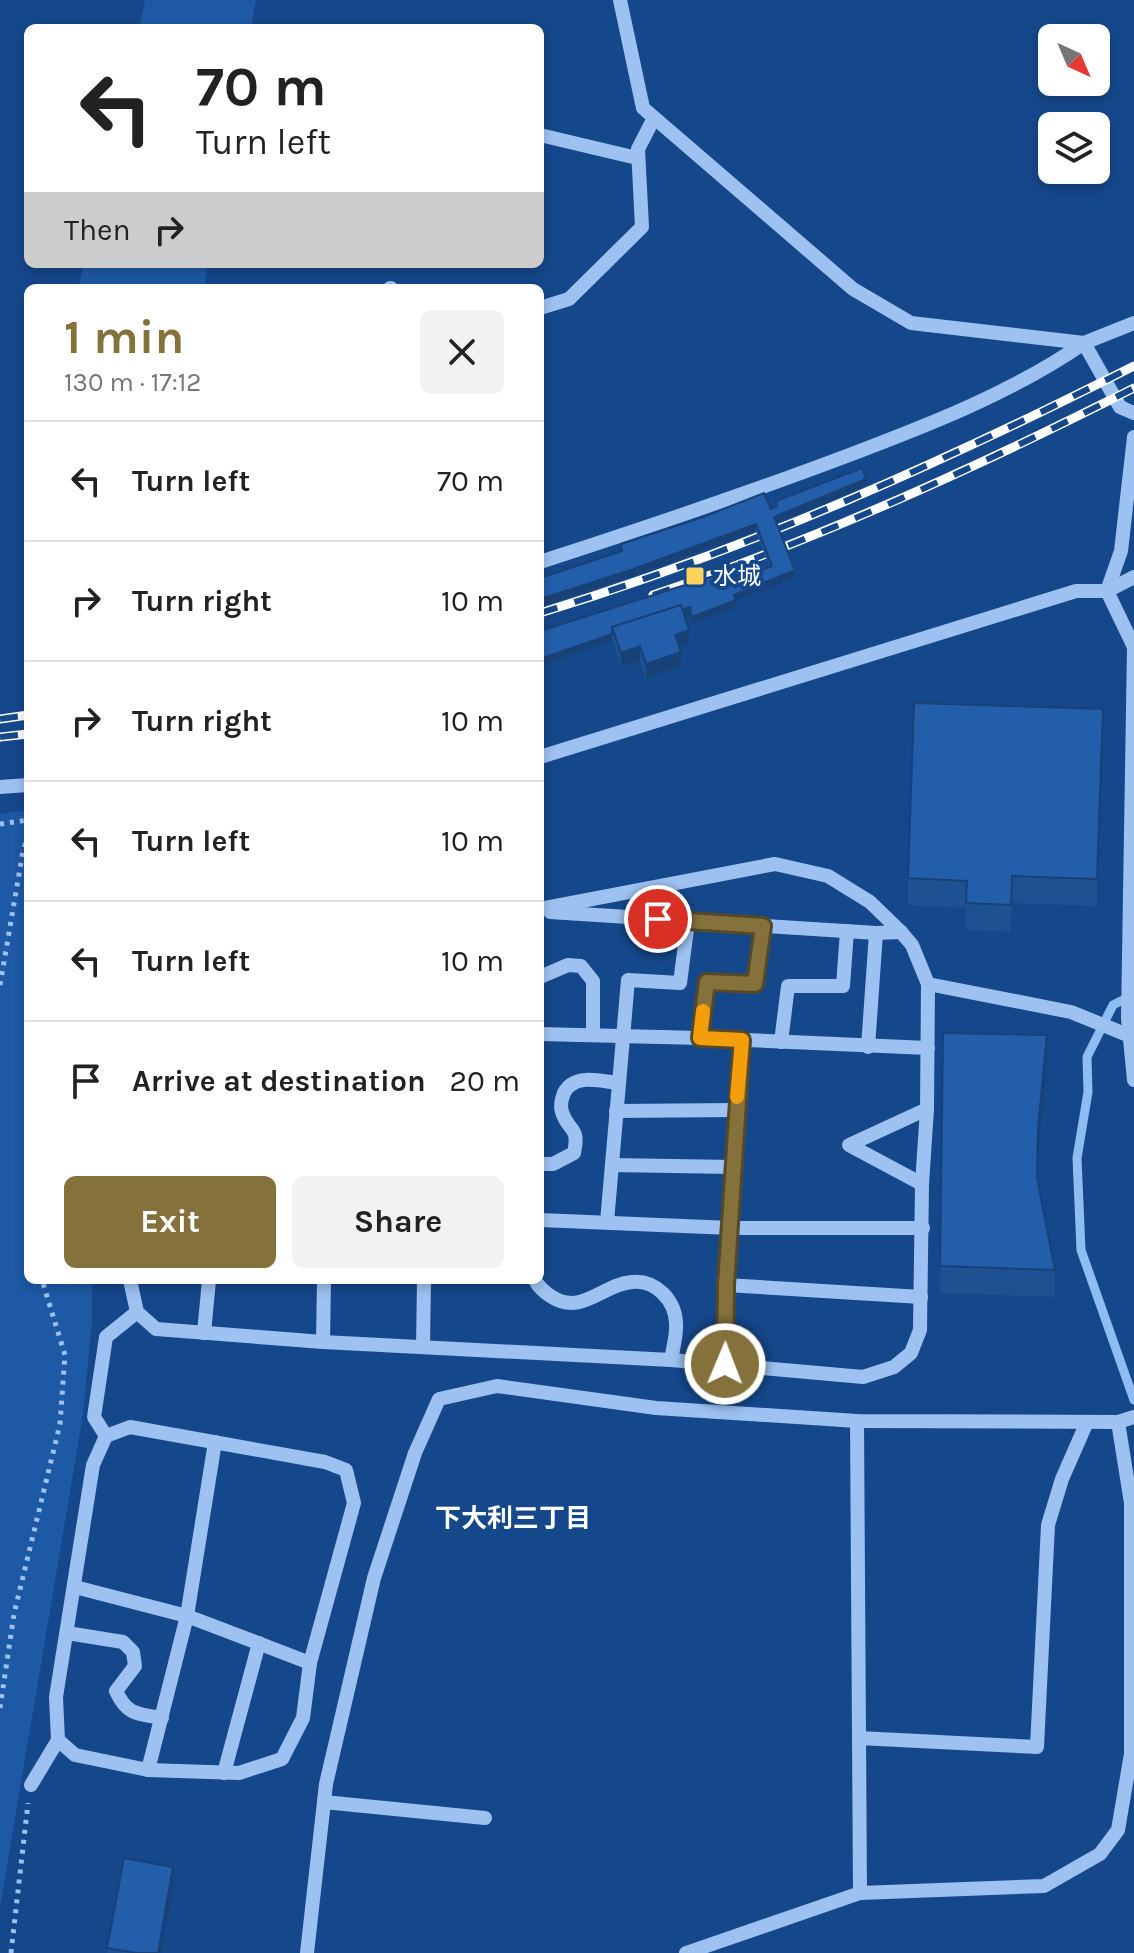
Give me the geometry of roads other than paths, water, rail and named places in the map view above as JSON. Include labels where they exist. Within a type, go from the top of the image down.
[{"type":"street","points":[[620,0],[643,108],[853,289],[911,323],[1084,343]]},
{"type":"street","points":[[544,307],[569,299],[642,227],[637,158],[638,149],[654,118]]},
{"type":"street","points":[[544,136],[637,158]]},
{"type":"street","points":[[544,561],[711,507],[909,433],[1049,368],[1084,343],[1134,323]]},
{"type":"street","points":[[1084,343],[1120,407],[1134,413]]},
{"type":"street","points":[[1134,437],[1121,551],[1107,591],[1134,647],[1132,954],[1128,1018],[1134,1080]]},
{"type":"street","points":[[544,756],[1076,591],[1107,591],[1134,577]]},
{"type":"street","points":[[0,787],[24,785]]},
{"type":"street","points":[[131,1284],[137,1312],[156,1329],[323,1342],[671,1360],[863,1377],[894,1367],[911,1353],[920,1330],[928,1048],[928,984],[912,945],[870,902],[828,876],[775,864],[544,909]]},
{"type":"street","points":[[544,910],[876,933],[901,932]]},
{"type":"street","points":[[607,1222],[628,980],[680,983],[688,921]]},
{"type":"street","points":[[700,1038],[707,982],[755,984],[763,926]]},
{"type":"street","points":[[781,1042],[788,986],[843,986],[847,931]]},
{"type":"street","points":[[868,1047],[876,933]]},
{"type":"street","points":[[544,975],[568,965],[581,966],[593,981],[593,1034]]},
{"type":"street","points":[[928,984],[1071,1012],[1130,1036]]},
{"type":"street","points":[[544,1034],[928,1048]]},
{"type":"street","points":[[725,1364],[726,1285],[742,1040]]},
{"type":"street","points":[[544,1164],[553,1164],[574,1153],[575,1130],[562,1112],[562,1098],[567,1087],[583,1079],[618,1083]]},
{"type":"street","points":[[922,1184],[849,1145],[927,1109]]},
{"type":"street","points":[[616,1111],[736,1110]]},
{"type":"street","points":[[612,1165],[733,1167]]},
{"type":"street","points":[[544,1220],[731,1228],[923,1228]]},
{"type":"street","points":[[537,1284],[555,1300],[571,1304],[591,1300],[630,1281],[650,1283],[665,1295],[673,1310],[676,1325],[671,1360]]},
{"type":"street","points":[[204,1333],[209,1284]]},
{"type":"street","points":[[323,1342],[324,1284]]},
{"type":"street","points":[[423,1346],[424,1284]]},
{"type":"street","points":[[726,1285],[921,1297]]},
{"type":"street","points":[[106,1436],[94,1417],[106,1337],[137,1312]]},
{"type":"street","points":[[307,1953],[326,1784],[374,1578],[415,1453],[439,1399],[497,1386],[656,1408],[857,1421],[1118,1422],[1134,1417]]},
{"type":"street","points":[[857,1421],[860,1893]]},
{"type":"street","points":[[859,1738],[1037,1747],[1048,1525],[1062,1479],[1087,1422]]},
{"type":"street","points":[[686,1953],[860,1893],[1044,1886],[1100,1854],[1118,1830],[1131,1754],[1131,1503],[1118,1422]]},
{"type":"street","points":[[31,1785],[58,1740],[56,1697],[93,1465],[106,1436],[130,1427],[325,1462],[346,1470],[354,1503],[310,1663],[303,1718],[282,1759],[239,1773],[148,1770],[75,1755],[58,1740]]},
{"type":"street","points":[[148,1770],[187,1616],[215,1442]]},
{"type":"street","points":[[75,1587],[187,1616],[310,1663]]},
{"type":"street","points":[[67,1633],[123,1642],[133,1652],[135,1666],[116,1691],[122,1705],[134,1713],[162,1718]]},
{"type":"street","points":[[224,1773],[259,1643]]},
{"type":"street","points":[[324,1802],[485,1818]]},
{"type":"waterway","points":[[1131,996],[1113,1005],[1087,1057],[1088,1092],[1077,1158],[1081,1250],[1134,1400]]},
{"type":"railway","points":[[544,612],[769,533],[989,437],[1134,366]]},
{"type":"railway","points":[[653,595],[837,526],[1016,446],[1134,388]]},
{"type":"railway","points":[[0,719],[24,716]]},
{"type":"railway","points":[[0,737],[24,734]]},
{"type":"place","name":"水城","points":[[695,576]]},
{"type":"district","name":"下大利三丁目","points":[[513,1518]]}]
